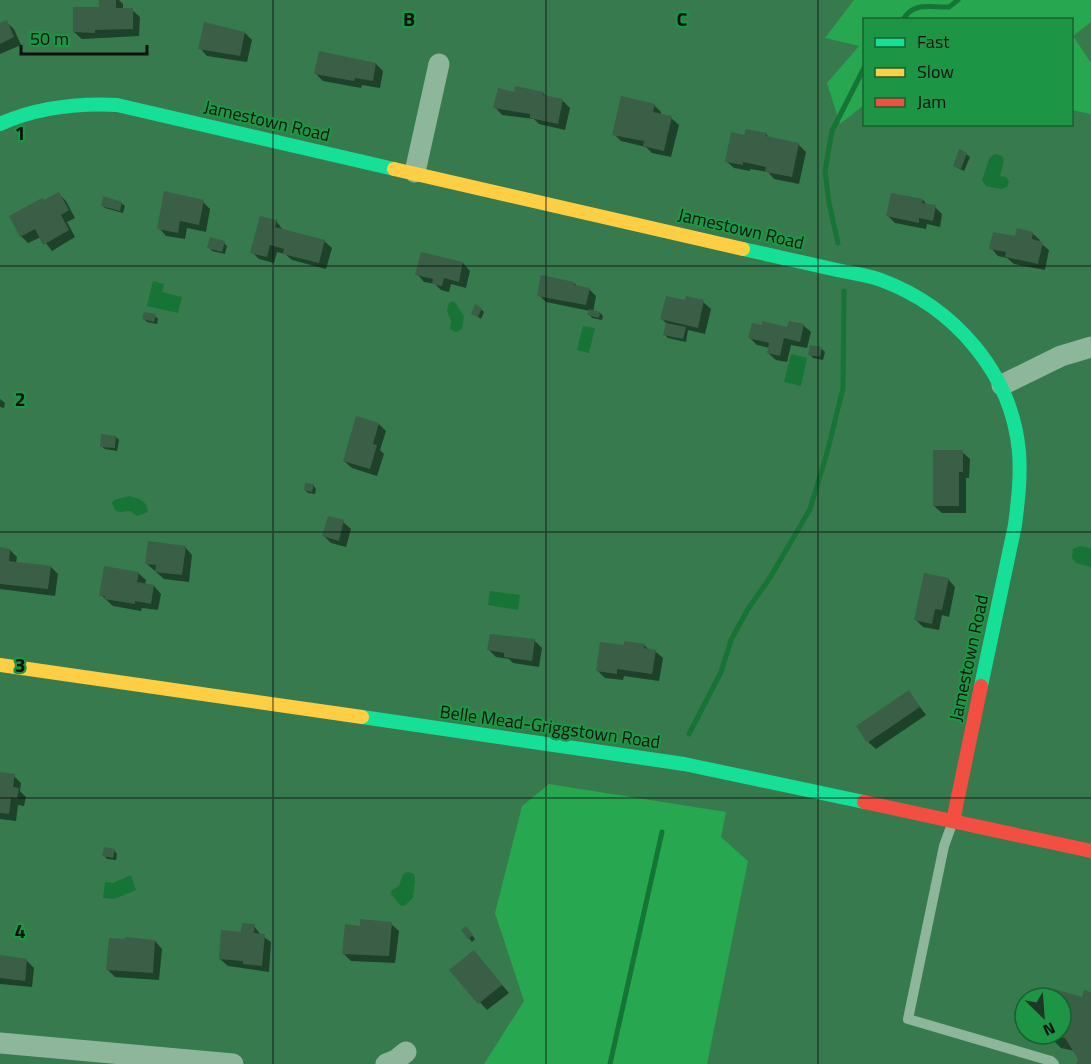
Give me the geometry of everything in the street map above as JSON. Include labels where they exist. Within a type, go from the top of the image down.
[{"type":"street","points":[[415,172],[439,64]]},
{"type":"street","name":"Jamestown Road","points":[[0,124],[32,111],[59,105],[89,103],[117,105],[880,280],[927,303],[949,319],[984,358],[1002,385],[1018,440],[1020,497],[953,821]]},
{"type":"street","points":[[1002,385],[1061,356],[1091,347]]},
{"type":"street","name":"Belle Mead-Griggstown Road","points":[[0,665],[684,764],[1091,851]]},
{"type":"street","points":[[0,1043],[233,1064]]},
{"type":"street","points":[[386,1064],[406,1052]]},
{"type":"lane","points":[[953,821],[944,846],[908,1019],[1051,1061],[1054,1064]]},
{"type":"shaded area","points":[[854,0],[1091,0],[1091,22],[1073,36],[1073,18],[863,18],[863,106],[840,124],[827,83],[859,46],[825,38]]},
{"type":"shaded area","points":[[1073,36],[1091,63],[1091,114],[1073,110]]},
{"type":"shaded area","points":[[995,154],[1002,156],[1004,161],[1000,176],[1006,177],[1009,181],[1007,187],[1002,189],[986,186],[982,180],[990,157]]},
{"type":"shaded area","points":[[153,281],[164,284],[162,292],[182,297],[178,313],[147,306]]},
{"type":"shaded area","points":[[454,301],[464,316],[462,329],[456,332],[450,329],[451,321],[447,311],[449,303]]},
{"type":"shaded area","points":[[583,326],[595,328],[589,353],[577,350]]},
{"type":"shaded area","points":[[791,354],[807,358],[801,386],[784,382]]},
{"type":"shaded area","points":[[129,496],[144,503],[148,512],[137,516],[130,511],[115,510],[112,503],[114,500]]},
{"type":"shaded area","points":[[1080,546],[1091,548],[1091,567],[1076,563],[1072,558],[1073,549]]},
{"type":"shaded area","points":[[490,591],[520,595],[518,610],[488,605]]},
{"type":"shaded area","points":[[549,784],[726,812],[721,837],[748,861],[707,1064],[484,1064],[524,1001],[495,913],[522,806]]},
{"type":"shaded area","points":[[408,872],[414,874],[413,898],[404,906],[400,905],[391,894],[392,890],[399,886],[403,874]]},
{"type":"shaded area","points":[[131,875],[136,890],[114,899],[103,898],[105,882],[113,883]]},
{"type":"building","points":[[99,0],[116,0],[116,8],[133,8],[133,29],[95,30],[95,33],[73,32],[73,7],[99,7]]},
{"type":"building","points":[[7,20],[14,37],[0,44],[0,23]]},
{"type":"building","points":[[204,22],[245,32],[240,56],[198,49]]},
{"type":"building","points":[[319,51],[376,63],[373,81],[355,78],[354,81],[314,74]]},
{"type":"building","points":[[515,86],[563,99],[558,124],[530,118],[530,114],[493,108],[498,88],[514,92]]},
{"type":"building","points":[[621,96],[655,104],[653,112],[672,116],[664,151],[643,146],[644,141],[612,135]]},
{"type":"building","points":[[746,129],[799,143],[792,177],[765,172],[766,167],[743,162],[743,165],[725,162],[731,132],[744,135]]},
{"type":"building","points":[[959,149],[967,153],[961,169],[953,166]]},
{"type":"building","points":[[164,191],[204,200],[199,225],[180,221],[178,233],[157,229]]},
{"type":"building","points":[[59,192],[69,210],[61,215],[69,230],[43,245],[35,229],[20,237],[9,216],[42,198],[44,200]]},
{"type":"building","points":[[891,193],[923,199],[922,203],[936,205],[933,221],[919,218],[919,223],[886,216]]},
{"type":"building","points":[[103,196],[122,202],[120,211],[101,206]]},
{"type":"building","points":[[260,216],[277,220],[275,227],[325,240],[319,263],[283,254],[284,249],[270,245],[267,257],[250,253]]},
{"type":"building","points":[[1017,228],[1033,232],[1032,239],[1043,242],[1038,264],[1005,257],[1006,252],[989,249],[993,232],[1015,236]]},
{"type":"building","points":[[210,237],[225,241],[222,252],[207,248]]},
{"type":"building","points":[[421,252],[463,262],[459,282],[444,278],[442,286],[432,284],[433,279],[415,275]]},
{"type":"building","points":[[541,275],[590,288],[586,305],[537,296]]},
{"type":"building","points":[[666,296],[685,300],[686,296],[704,300],[698,328],[660,319]]},
{"type":"building","points":[[475,304],[482,308],[478,317],[471,314]]},
{"type":"building","points":[[589,309],[600,312],[599,318],[587,315]]},
{"type":"building","points":[[144,312],[156,314],[154,322],[142,319]]},
{"type":"building","points":[[762,321],[787,327],[789,321],[804,324],[800,342],[784,338],[780,356],[767,353],[769,343],[748,338],[752,323],[762,325]]},
{"type":"building","points":[[666,323],[686,327],[683,339],[663,335]]},
{"type":"building","points":[[810,345],[822,347],[820,357],[808,355]]},
{"type":"building","points":[[356,416],[379,423],[373,444],[377,445],[370,469],[343,461]]},
{"type":"building","points":[[101,434],[116,436],[115,448],[100,447]]},
{"type":"building","points":[[933,450],[963,450],[963,472],[959,472],[959,506],[933,506]]},
{"type":"building","points":[[305,483],[314,484],[312,492],[304,490]]},
{"type":"building","points":[[328,516],[344,520],[339,541],[322,536]]},
{"type":"building","points":[[148,541],[186,546],[182,575],[155,572],[156,565],[145,564]]},
{"type":"building","points":[[0,547],[10,549],[9,561],[51,566],[48,589],[0,584]]},
{"type":"building","points":[[104,566],[139,572],[137,582],[154,585],[151,604],[135,601],[135,604],[104,599],[105,596],[99,596]]},
{"type":"building","points":[[924,573],[949,578],[942,610],[935,609],[932,624],[914,620]]},
{"type":"building","points":[[490,634],[535,639],[532,661],[504,657],[504,653],[487,650]]},
{"type":"building","points":[[624,641],[645,644],[644,648],[656,650],[652,674],[617,669],[617,674],[596,671],[600,642],[624,645]]},
{"type":"building","points":[[909,690],[920,707],[867,743],[856,726]]},
{"type":"building","points":[[0,772],[15,774],[13,787],[19,788],[17,799],[11,798],[9,814],[0,813]]},
{"type":"building","points":[[104,847],[115,849],[113,858],[102,856]]},
{"type":"building","points":[[360,919],[392,922],[389,956],[342,954],[345,924],[360,926]]},
{"type":"building","points":[[242,923],[255,924],[254,933],[265,934],[262,966],[243,964],[243,961],[219,959],[221,930],[241,932]]},
{"type":"building","points":[[466,926],[473,935],[468,939],[461,930]]},
{"type":"building","points":[[126,937],[155,940],[153,973],[106,970],[109,938],[125,939]]},
{"type":"building","points":[[474,950],[502,985],[478,1004],[449,970]]},
{"type":"building","points":[[0,955],[27,959],[25,981],[0,978]]},
{"type":"building","points":[[1084,990],[1091,992],[1091,1064],[1076,1064],[1078,1059],[1070,1046],[1073,1046],[1073,994],[1082,997]]},
{"type":"waterway","points":[[904,18],[917,8],[949,7],[958,0]]},
{"type":"waterway","points":[[838,243],[825,171],[832,131],[863,70]]},
{"type":"waterway","points":[[689,734],[721,672],[731,640],[810,509],[843,388],[844,291]]},
{"type":"waterway","points":[[610,1064],[662,832]]},
{"type":"traffic: fast","points":[[0,124],[57,107],[117,105],[394,169]]},
{"type":"traffic: fast","points":[[743,249],[870,277],[908,292],[955,325],[975,346],[992,370],[1005,396],[1014,423],[1019,452],[1019,480],[1015,525],[981,686]]},
{"type":"traffic: fast","points":[[362,717],[684,764],[864,802]]},
{"type":"traffic: slow","points":[[394,169],[743,249]]},
{"type":"traffic: slow","points":[[0,665],[362,717]]},
{"type":"traffic: jam","points":[[953,821],[981,686]]},
{"type":"traffic: jam","points":[[864,802],[1091,851]]}]
